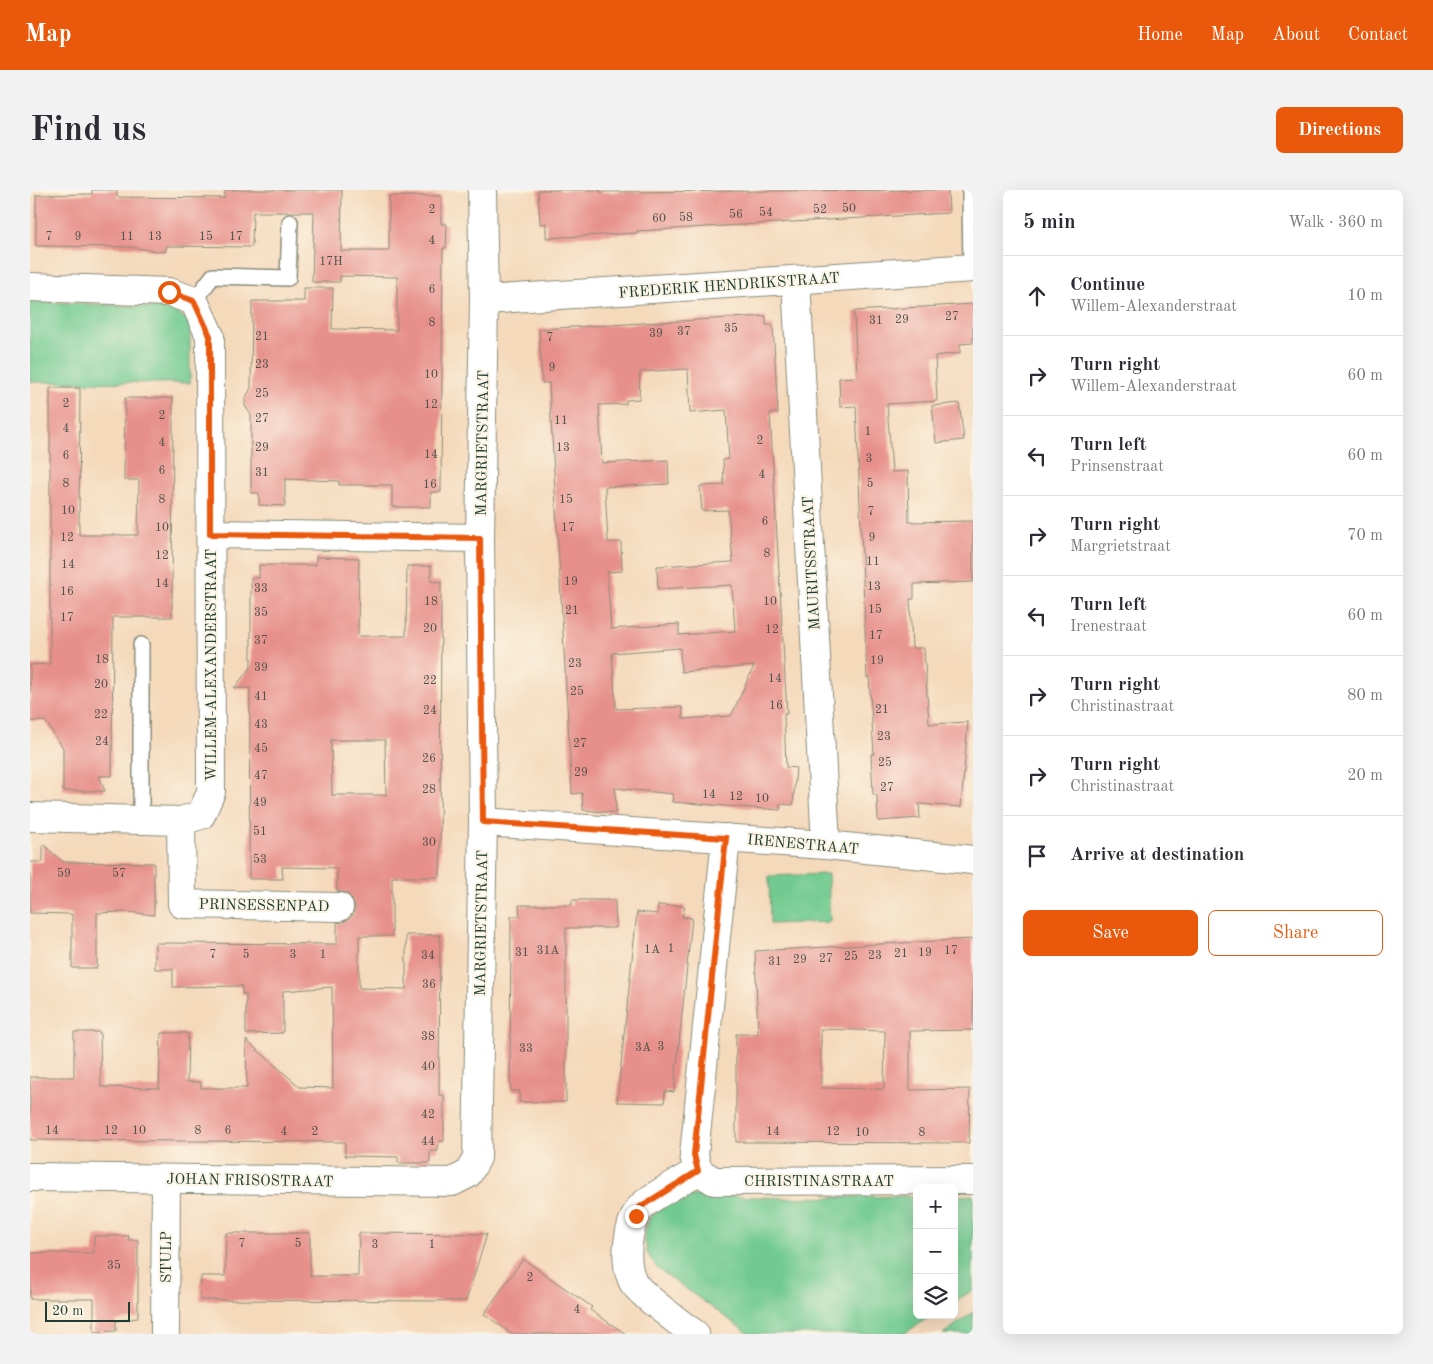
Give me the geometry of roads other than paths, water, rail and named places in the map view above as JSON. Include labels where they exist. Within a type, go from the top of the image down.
[{"type":"street","name":"MARGRIETSTRAAT","points":[[468,1174],[477,1158],[478,1149],[483,822],[480,538],[484,300],[482,190]]},
{"type":"street","name":"FREDERIK HENDRIKSTRAAT","points":[[484,300],[972,268]]},
{"type":"street","name":"MAURITSSTRAAT","points":[[796,281],[826,845]]},
{"type":"street","points":[[30,287],[169,292],[194,301]]},
{"type":"street","name":"WILLEM-ALEXANDERSTRAAT","points":[[30,818],[141,818],[181,821],[201,815],[211,792],[210,336],[194,301]]},
{"type":"street","points":[[210,534],[480,538]]},
{"type":"street","name":"PRINSESSENPAD","points":[[181,821],[182,904],[339,907]]},
{"type":"street","name":"IRENESTRAAT","points":[[483,822],[826,845],[973,860]]},
{"type":"street","points":[[695,1334],[673,1318],[634,1282],[627,1257],[631,1228],[640,1207],[698,1171],[694,1155],[726,838]]},
{"type":"street","name":"CHRISTINASTRAAT","points":[[698,1171],[714,1181],[973,1180]]},
{"type":"street","name":"JOHAN FRISOSTRAAT","points":[[30,1176],[452,1182],[468,1174]]},
{"type":"street","name":"STULP","points":[[165,1334],[166,1179]]},
{"type":"lane","points":[[970,190],[972,268]]},
{"type":"lane","points":[[194,301],[213,276],[288,278],[290,222]]},
{"type":"lane","points":[[141,645],[141,818]]}]
